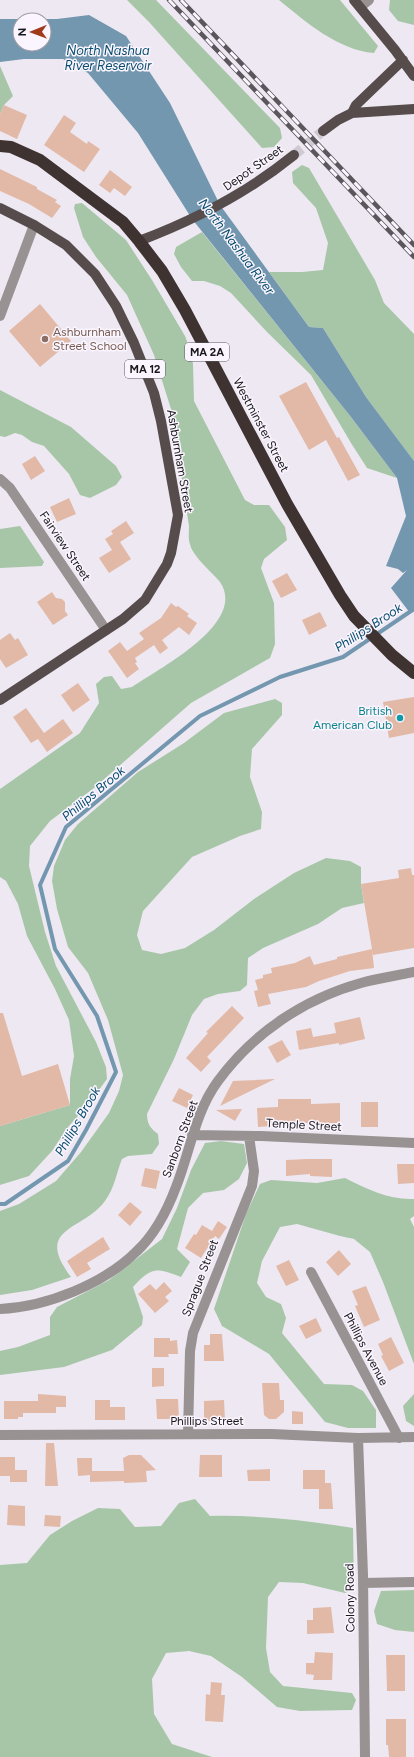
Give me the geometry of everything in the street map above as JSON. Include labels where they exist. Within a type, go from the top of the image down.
[{"type":"highway","name":"Westminster Street","points":[[0,146],[11,147],[40,160],[123,222],[139,241],[162,271],[185,310],[287,504],[327,574],[354,616],[392,655],[414,673]]},
{"type":"main road","points":[[357,4],[403,60],[414,76]]},
{"type":"main road","points":[[352,113],[356,105],[403,60]]},
{"type":"main road","points":[[323,131],[338,120],[352,113],[414,109]]},
{"type":"main road","name":"Depot Street","points":[[139,241],[187,222],[230,200],[260,181],[294,155]]},
{"type":"main road","name":"Ashburnham Street","points":[[0,208],[34,225],[66,245],[87,266],[116,306],[134,343],[154,393],[161,421],[178,515],[171,553],[167,564],[145,600],[123,619],[0,700]]},
{"type":"street","points":[[357,4],[369,0]]},
{"type":"street","points":[[0,316],[34,225]]},
{"type":"street","name":"Fairview Street","points":[[0,479],[10,488],[106,630]]},
{"type":"street","name":"Sanborn Street","points":[[0,1309],[23,1307],[52,1301],[106,1275],[134,1254],[150,1236],[166,1210],[182,1172],[192,1135],[204,1107],[218,1081],[241,1053],[271,1026],[293,1012],[338,990],[362,983],[414,972]]},
{"type":"street","name":"Temple Street","points":[[192,1135],[414,1143]]},
{"type":"street","name":"Sprague Street","points":[[188,1434],[190,1351],[193,1332],[252,1186],[254,1171],[249,1136]]},
{"type":"street","name":"Phillips Avenue","points":[[311,1272],[399,1438]]},
{"type":"street","name":"Phillips Street","points":[[0,1435],[272,1434],[358,1438],[414,1438]]},
{"type":"street","name":"Colony Road","points":[[358,1438],[364,1583],[365,1757]]},
{"type":"street","points":[[364,1583],[414,1582]]},
{"type":"green space","points":[[127,0],[156,0],[280,128],[282,138],[274,147],[262,148],[149,22]]},
{"type":"green space","points":[[279,0],[340,0],[378,46],[374,53],[348,47],[335,41],[311,26]]},
{"type":"green space","points":[[390,0],[414,0],[414,25],[398,21],[389,10]]},
{"type":"green space","points":[[0,66],[13,96],[4,105],[0,114]]},
{"type":"green space","points":[[302,165],[309,168],[375,280],[384,303],[414,334],[414,461],[366,397],[323,328],[309,327],[269,272],[302,272],[323,270],[328,243],[316,208],[293,183],[292,172]]},
{"type":"green space","points":[[82,203],[126,240],[152,280],[185,336],[190,349],[193,364],[194,401],[245,500],[254,505],[269,505],[285,527],[287,540],[264,559],[261,568],[274,603],[275,644],[270,658],[191,703],[94,788],[50,821],[30,846],[29,866],[45,932],[56,966],[96,1042],[106,1067],[107,1079],[87,1106],[68,1127],[52,1151],[29,1176],[0,1185],[0,1126],[70,1105],[70,1079],[74,1056],[69,1020],[55,989],[27,936],[18,904],[6,881],[0,877],[0,789],[80,733],[99,703],[96,684],[104,677],[112,676],[121,689],[132,687],[161,669],[179,657],[211,628],[222,613],[225,598],[220,582],[194,554],[189,542],[189,526],[171,409],[154,355],[127,295],[96,257],[83,237],[74,208],[75,204]]},
{"type":"green space","points":[[202,232],[351,417],[397,478],[367,468],[311,375],[267,332],[231,293],[220,286],[204,281],[192,281],[181,267],[174,254],[176,247]]},
{"type":"green space","points":[[0,390],[71,427],[116,466],[122,477],[116,485],[90,498],[80,495],[69,474],[44,446],[32,442],[22,435],[15,433],[5,437],[0,436]]},
{"type":"green space","points":[[20,526],[44,562],[42,566],[0,568],[0,529]]},
{"type":"green space","points":[[275,699],[282,703],[282,715],[252,749],[250,777],[262,812],[261,829],[240,836],[192,857],[143,911],[137,935],[142,950],[161,954],[185,948],[214,930],[254,899],[294,873],[326,858],[350,861],[361,867],[361,884],[364,903],[342,908],[318,924],[263,948],[248,958],[247,985],[240,991],[218,994],[204,999],[192,1015],[174,1059],[147,1114],[150,1126],[158,1134],[159,1144],[152,1154],[128,1156],[122,1159],[113,1186],[105,1201],[96,1211],[75,1225],[59,1239],[57,1248],[61,1261],[71,1277],[32,1290],[0,1295],[0,1211],[19,1204],[56,1181],[81,1152],[109,1113],[119,1091],[123,1075],[108,1020],[88,973],[68,947],[57,909],[52,881],[54,866],[65,840],[78,824],[138,772],[184,743],[224,713]]},
{"type":"green space","points":[[221,1141],[244,1144],[247,1163],[239,1179],[224,1190],[203,1193],[188,1208],[177,1249],[190,1262],[181,1277],[160,1270],[154,1271],[150,1272],[139,1280],[133,1287],[143,1317],[142,1325],[112,1350],[64,1367],[0,1375],[0,1351],[18,1347],[50,1335],[50,1317],[57,1307],[109,1280],[162,1239],[177,1208],[191,1170],[205,1143]]},
{"type":"green space","points":[[345,1178],[387,1196],[414,1199],[414,1216],[410,1219],[414,1227],[414,1364],[370,1252],[354,1239],[297,1224],[280,1227],[262,1261],[257,1283],[266,1297],[281,1304],[286,1318],[282,1333],[324,1384],[352,1385],[363,1391],[376,1410],[376,1428],[348,1428],[325,1422],[269,1354],[222,1326],[214,1309],[246,1214],[260,1184],[271,1180],[317,1183]]},
{"type":"green space","points":[[414,1394],[414,1426],[406,1421],[403,1406]]},
{"type":"green space","points":[[195,1499],[210,1516],[246,1516],[282,1519],[353,1528],[354,1589],[345,1593],[303,1583],[279,1582],[268,1597],[266,1648],[270,1672],[283,1686],[352,1693],[356,1700],[352,1710],[300,1711],[277,1707],[242,1677],[211,1656],[189,1651],[166,1653],[152,1679],[154,1714],[172,1744],[212,1757],[0,1757],[0,1565],[27,1563],[50,1535],[72,1521],[98,1508],[120,1509],[135,1527],[161,1526],[179,1503]]},
{"type":"green space","points":[[414,1590],[414,1632],[395,1630],[377,1624],[374,1611],[381,1591]]},
{"type":"water","name":"North Nashua River Reservoir","points":[[89,15],[126,36],[170,103],[220,205],[309,327],[323,328],[366,397],[414,461],[414,611],[410,613],[391,588],[407,570],[403,573],[398,569],[386,566],[406,516],[397,478],[351,417],[192,219],[138,133],[88,73],[63,59],[24,59],[0,62],[0,19],[12,19],[12,52],[52,52],[52,19]]},
{"type":"building","points":[[4,105],[27,115],[17,139],[0,131],[0,114]]},
{"type":"building","points":[[64,115],[76,123],[70,132],[87,144],[88,141],[100,149],[84,172],[44,145]]},
{"type":"building","points":[[0,169],[37,187],[37,189],[57,200],[55,202],[61,206],[52,218],[29,204],[0,191]]},
{"type":"building","points":[[110,170],[132,187],[125,196],[114,188],[110,193],[99,185]]},
{"type":"building","points":[[40,304],[71,341],[40,367],[9,331]]},
{"type":"building","points":[[306,382],[337,438],[339,437],[360,475],[348,481],[326,440],[309,450],[279,396]]},
{"type":"building","points":[[35,456],[45,471],[31,480],[22,464]]},
{"type":"building","points":[[69,498],[76,514],[57,522],[50,507]]},
{"type":"building","points":[[126,521],[134,533],[120,542],[131,559],[109,573],[99,558],[112,550],[105,539],[113,534],[111,531]]},
{"type":"building","points":[[287,573],[297,590],[281,598],[272,581]]},
{"type":"building","points":[[52,592],[56,598],[62,599],[65,602],[65,611],[68,615],[53,625],[37,602]]},
{"type":"building","points":[[171,603],[189,614],[187,616],[197,623],[189,635],[179,627],[162,640],[168,648],[160,654],[154,645],[135,658],[137,662],[135,663],[139,669],[127,678],[108,651],[120,642],[127,651],[144,639],[139,633],[161,618]]},
{"type":"building","points":[[320,612],[327,626],[309,635],[302,620]]},
{"type":"building","points":[[10,633],[15,640],[18,638],[28,655],[6,668],[0,659],[0,640]]},
{"type":"building","points":[[78,683],[90,700],[73,712],[61,695]]},
{"type":"building","name":"British American Club","points":[[414,697],[414,733],[389,738],[383,702]]},
{"type":"building","points":[[26,708],[44,733],[63,719],[73,733],[47,752],[38,739],[31,743],[13,717]]},
{"type":"building","points":[[411,868],[412,875],[414,875],[414,948],[373,955],[361,884],[399,878],[398,870]]},
{"type":"building","points":[[372,949],[374,968],[350,971],[306,987],[268,994],[271,1004],[258,1007],[254,991],[258,990],[255,980],[263,978],[263,975],[272,973],[271,968],[295,963],[310,956],[314,965],[337,959],[337,957]]},
{"type":"building","points":[[232,1006],[244,1018],[207,1057],[211,1061],[201,1072],[186,1058],[208,1033],[206,1032]]},
{"type":"building","points":[[0,1013],[3,1013],[22,1076],[58,1064],[70,1105],[0,1126]]},
{"type":"building","points":[[360,1017],[365,1039],[339,1045],[339,1043],[299,1050],[296,1031],[311,1028],[313,1037],[336,1033],[334,1023]]},
{"type":"building","points":[[282,1040],[291,1055],[277,1063],[268,1047]]},
{"type":"building","points":[[275,1079],[220,1106],[233,1081]]},
{"type":"building","points":[[179,1088],[193,1095],[187,1108],[172,1101]]},
{"type":"building","points":[[278,1099],[311,1099],[311,1104],[340,1103],[340,1123],[272,1123],[272,1126],[258,1127],[257,1108],[278,1107]]},
{"type":"building","points":[[361,1102],[378,1102],[378,1127],[361,1127]]},
{"type":"building","points":[[242,1109],[235,1121],[216,1110]]},
{"type":"building","points":[[332,1159],[332,1177],[310,1176],[310,1174],[286,1176],[286,1160]]},
{"type":"building","points":[[397,1164],[414,1164],[414,1183],[398,1184]]},
{"type":"building","points":[[145,1168],[160,1171],[156,1189],[141,1186]]},
{"type":"building","points":[[130,1202],[142,1212],[130,1226],[118,1215]]},
{"type":"building","points":[[218,1221],[227,1227],[219,1239],[215,1236],[201,1258],[185,1248],[202,1225],[212,1231]]},
{"type":"building","points":[[103,1237],[110,1249],[87,1263],[91,1269],[77,1277],[67,1261]]},
{"type":"building","points":[[339,1250],[351,1264],[338,1276],[326,1262]]},
{"type":"building","points":[[289,1260],[299,1280],[286,1286],[276,1266]]},
{"type":"building","points":[[164,1282],[172,1291],[165,1297],[169,1301],[155,1313],[138,1294],[150,1284],[156,1290]]},
{"type":"building","points":[[366,1286],[380,1320],[364,1327],[355,1306],[358,1305],[352,1291]]},
{"type":"building","points":[[316,1318],[322,1331],[306,1339],[299,1326]]},
{"type":"building","points":[[210,1334],[222,1334],[224,1361],[204,1361],[204,1345],[210,1345]]},
{"type":"building","points":[[391,1337],[404,1363],[389,1371],[381,1356],[383,1355],[378,1344]]},
{"type":"building","points":[[154,1338],[170,1338],[170,1341],[177,1340],[178,1354],[168,1354],[169,1357],[154,1357]]},
{"type":"building","points":[[152,1368],[164,1368],[164,1386],[152,1387]]},
{"type":"building","points":[[262,1383],[279,1383],[280,1400],[284,1400],[284,1412],[276,1419],[269,1419],[264,1415]]},
{"type":"building","points":[[38,1394],[66,1396],[66,1407],[56,1407],[56,1413],[23,1413],[23,1417],[18,1417],[18,1419],[4,1419],[4,1401],[38,1401]]},
{"type":"building","points":[[156,1399],[178,1399],[179,1419],[157,1419]]},
{"type":"building","points":[[95,1400],[110,1400],[110,1407],[125,1407],[125,1420],[95,1420]]},
{"type":"building","points":[[224,1400],[225,1421],[204,1421],[204,1401]]},
{"type":"building","points":[[292,1411],[303,1412],[303,1424],[292,1424]]},
{"type":"building","points":[[46,1443],[54,1443],[58,1486],[45,1486]]},
{"type":"building","points":[[129,1455],[141,1455],[156,1470],[146,1471],[147,1482],[90,1482],[90,1475],[78,1476],[77,1458],[92,1458],[92,1471],[124,1471],[123,1458]]},
{"type":"building","points":[[200,1455],[222,1455],[222,1477],[199,1477]]},
{"type":"building","points":[[0,1457],[15,1457],[15,1470],[27,1470],[27,1482],[10,1482],[10,1476],[0,1476]]},
{"type":"building","points":[[270,1469],[270,1481],[248,1481],[247,1470]]},
{"type":"building","points":[[303,1470],[325,1470],[325,1483],[331,1483],[333,1509],[319,1509],[319,1489],[303,1489]]},
{"type":"building","points":[[8,1505],[25,1506],[25,1526],[7,1525]]},
{"type":"building","points":[[45,1515],[61,1516],[60,1527],[44,1526]]},
{"type":"building","points":[[331,1607],[334,1633],[307,1634],[307,1620],[313,1620],[313,1608]]},
{"type":"building","points":[[315,1652],[333,1653],[332,1680],[313,1680],[314,1675],[306,1674],[306,1663],[314,1663]]},
{"type":"building","points":[[386,1655],[405,1655],[405,1691],[387,1691]]},
{"type":"building","points":[[211,1682],[222,1683],[221,1695],[225,1695],[223,1722],[205,1721],[206,1694],[210,1695]]},
{"type":"building","points":[[386,1719],[406,1719],[406,1757],[389,1757],[388,1745],[386,1745]]},
{"type":"waterway","name":"Phillips Brook","points":[[0,1204],[5,1204],[68,1161],[116,1072],[97,1016],[55,949],[40,885],[66,827],[200,716],[280,677],[343,657],[414,609]]},
{"type":"tunnel","points":[[294,155],[323,131]]},
{"type":"railway","points":[[169,0],[414,257]]},
{"type":"railway","points":[[181,0],[414,245]]},
{"type":"place","name":"Ashburnham Street School","points":[[45,339]]},
{"type":"place","name":"British American Club","points":[[400,718]]},
{"type":"water label","name":"North Nashua River","points":[[237,246]]}]
